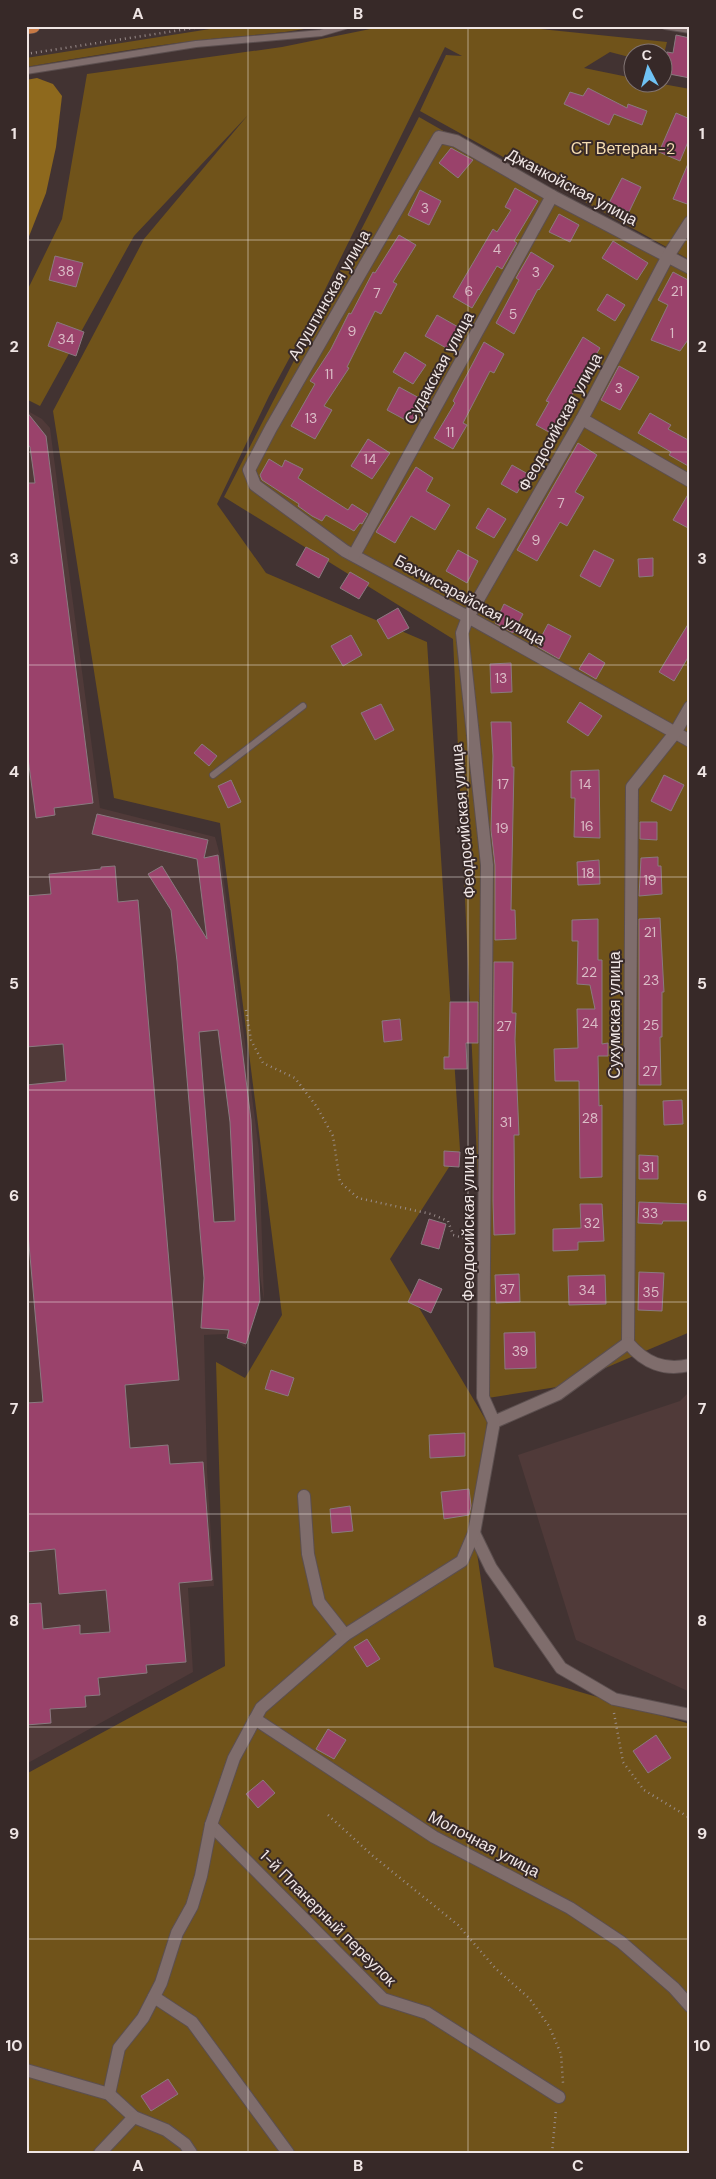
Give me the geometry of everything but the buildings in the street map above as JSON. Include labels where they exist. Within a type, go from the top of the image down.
[{"type":"main road","points":[[26,27],[33,26]]},
{"type":"street","name":"Джанкойская улица","points":[[439,137],[456,141],[552,196],[690,268]]},
{"type":"street","name":"Алуштинская улица","points":[[249,470],[271,428],[439,137]]},
{"type":"street","name":"Судакская улица","points":[[354,555],[552,196]]},
{"type":"street","name":"Феодосийская улица","points":[[494,1422],[483,1397],[487,865],[462,633],[468,617],[582,419],[668,256],[690,222]]},
{"type":"street","points":[[582,419],[690,481]]},
{"type":"street","name":"Бахчисарайская улица","points":[[249,470],[255,485],[354,555],[690,741]]},
{"type":"street","name":"Сухумская улица","points":[[628,1343],[632,787],[675,733],[690,707]]},
{"type":"street","points":[[110,2094],[119,2048],[143,2018],[162,1983],[177,1933],[192,1906],[201,1876],[211,1825],[234,1758],[260,1708],[345,1635],[462,1561],[474,1533],[494,1422],[558,1394],[628,1343],[638,1354],[650,1362],[663,1367],[678,1367],[690,1364]]},
{"type":"street","points":[[304,1496],[308,1554],[319,1602],[345,1635]]},
{"type":"street","points":[[474,1533],[491,1568],[561,1668],[614,1699],[690,1715]]},
{"type":"street","name":"Молочная улица","points":[[255,1719],[434,1837],[570,1908],[621,1942],[674,1988],[690,2006]]},
{"type":"street","name":"1-й Планерный переулок","points":[[211,1825],[383,1999],[427,2012],[559,2097]]},
{"type":"street","points":[[154,1997],[192,2022],[288,2153]]},
{"type":"street","points":[[26,2070],[110,2094],[134,2117],[166,2130],[185,2144],[191,2153]]},
{"type":"street","points":[[100,2153],[134,2117]]},
{"type":"lane","points":[[26,71],[196,44],[321,32],[345,26]]},
{"type":"lane","points":[[665,26],[690,30]]},
{"type":"lane","points":[[213,775],[303,706]]},
{"type":"path","points":[[26,54],[207,26]]},
{"type":"path","points":[[246,1010],[251,1040],[263,1063],[295,1078],[317,1107],[333,1136],[340,1182],[358,1198],[431,1214],[448,1221],[453,1235],[484,1244]]},
{"type":"path","points":[[614,1699],[614,1715],[623,1762],[644,1790],[690,1818]]},
{"type":"path","points":[[328,1815],[373,1856],[458,1925],[496,1969],[529,1998],[549,2026],[561,2054],[563,2085],[554,2114],[552,2153]]},
{"type":"shaded area","points":[[37,78],[53,84],[62,96],[56,147],[46,193],[26,244],[26,80]]},
{"type":"shaded area","points":[[26,410],[42,419],[50,428],[100,808],[215,837],[221,859],[259,1150],[264,1300],[246,1192],[246,1348],[225,1334],[204,1335],[207,1471],[214,1586],[188,1588],[193,1672],[26,1764]]},
{"type":"shaded area","points":[[690,1391],[690,1692],[576,1640],[518,1455],[680,1401]]},
{"type":"green space","points":[[229,26],[319,26],[157,46],[26,67],[26,58]]},
{"type":"green space","name":"СТ Ветеран-2","points":[[385,26],[521,27],[667,42],[624,42],[624,56],[610,52],[584,68],[624,76],[624,92],[674,92],[674,86],[690,89],[690,260],[420,111],[446,55],[462,56],[445,47],[311,318],[269,396],[217,504],[266,573],[427,642],[460,1150],[390,1259],[487,1422],[474,1533],[494,1667],[690,1724],[690,2153],[26,2153],[26,1774],[225,1666],[216,1362],[245,1378],[282,1315],[220,823],[114,798],[53,411],[144,239],[248,115],[134,236],[40,406],[26,399],[26,293],[62,219],[87,74],[282,47]],"holes":[[[351,635],[362,655],[343,666],[332,646]],[[381,704],[394,730],[375,740],[361,713]],[[400,1019],[402,1040],[384,1042],[382,1021]]]},
{"type":"green space","points":[[419,117],[690,272],[690,1332],[563,1386],[488,1398],[453,639],[224,497]]}]
